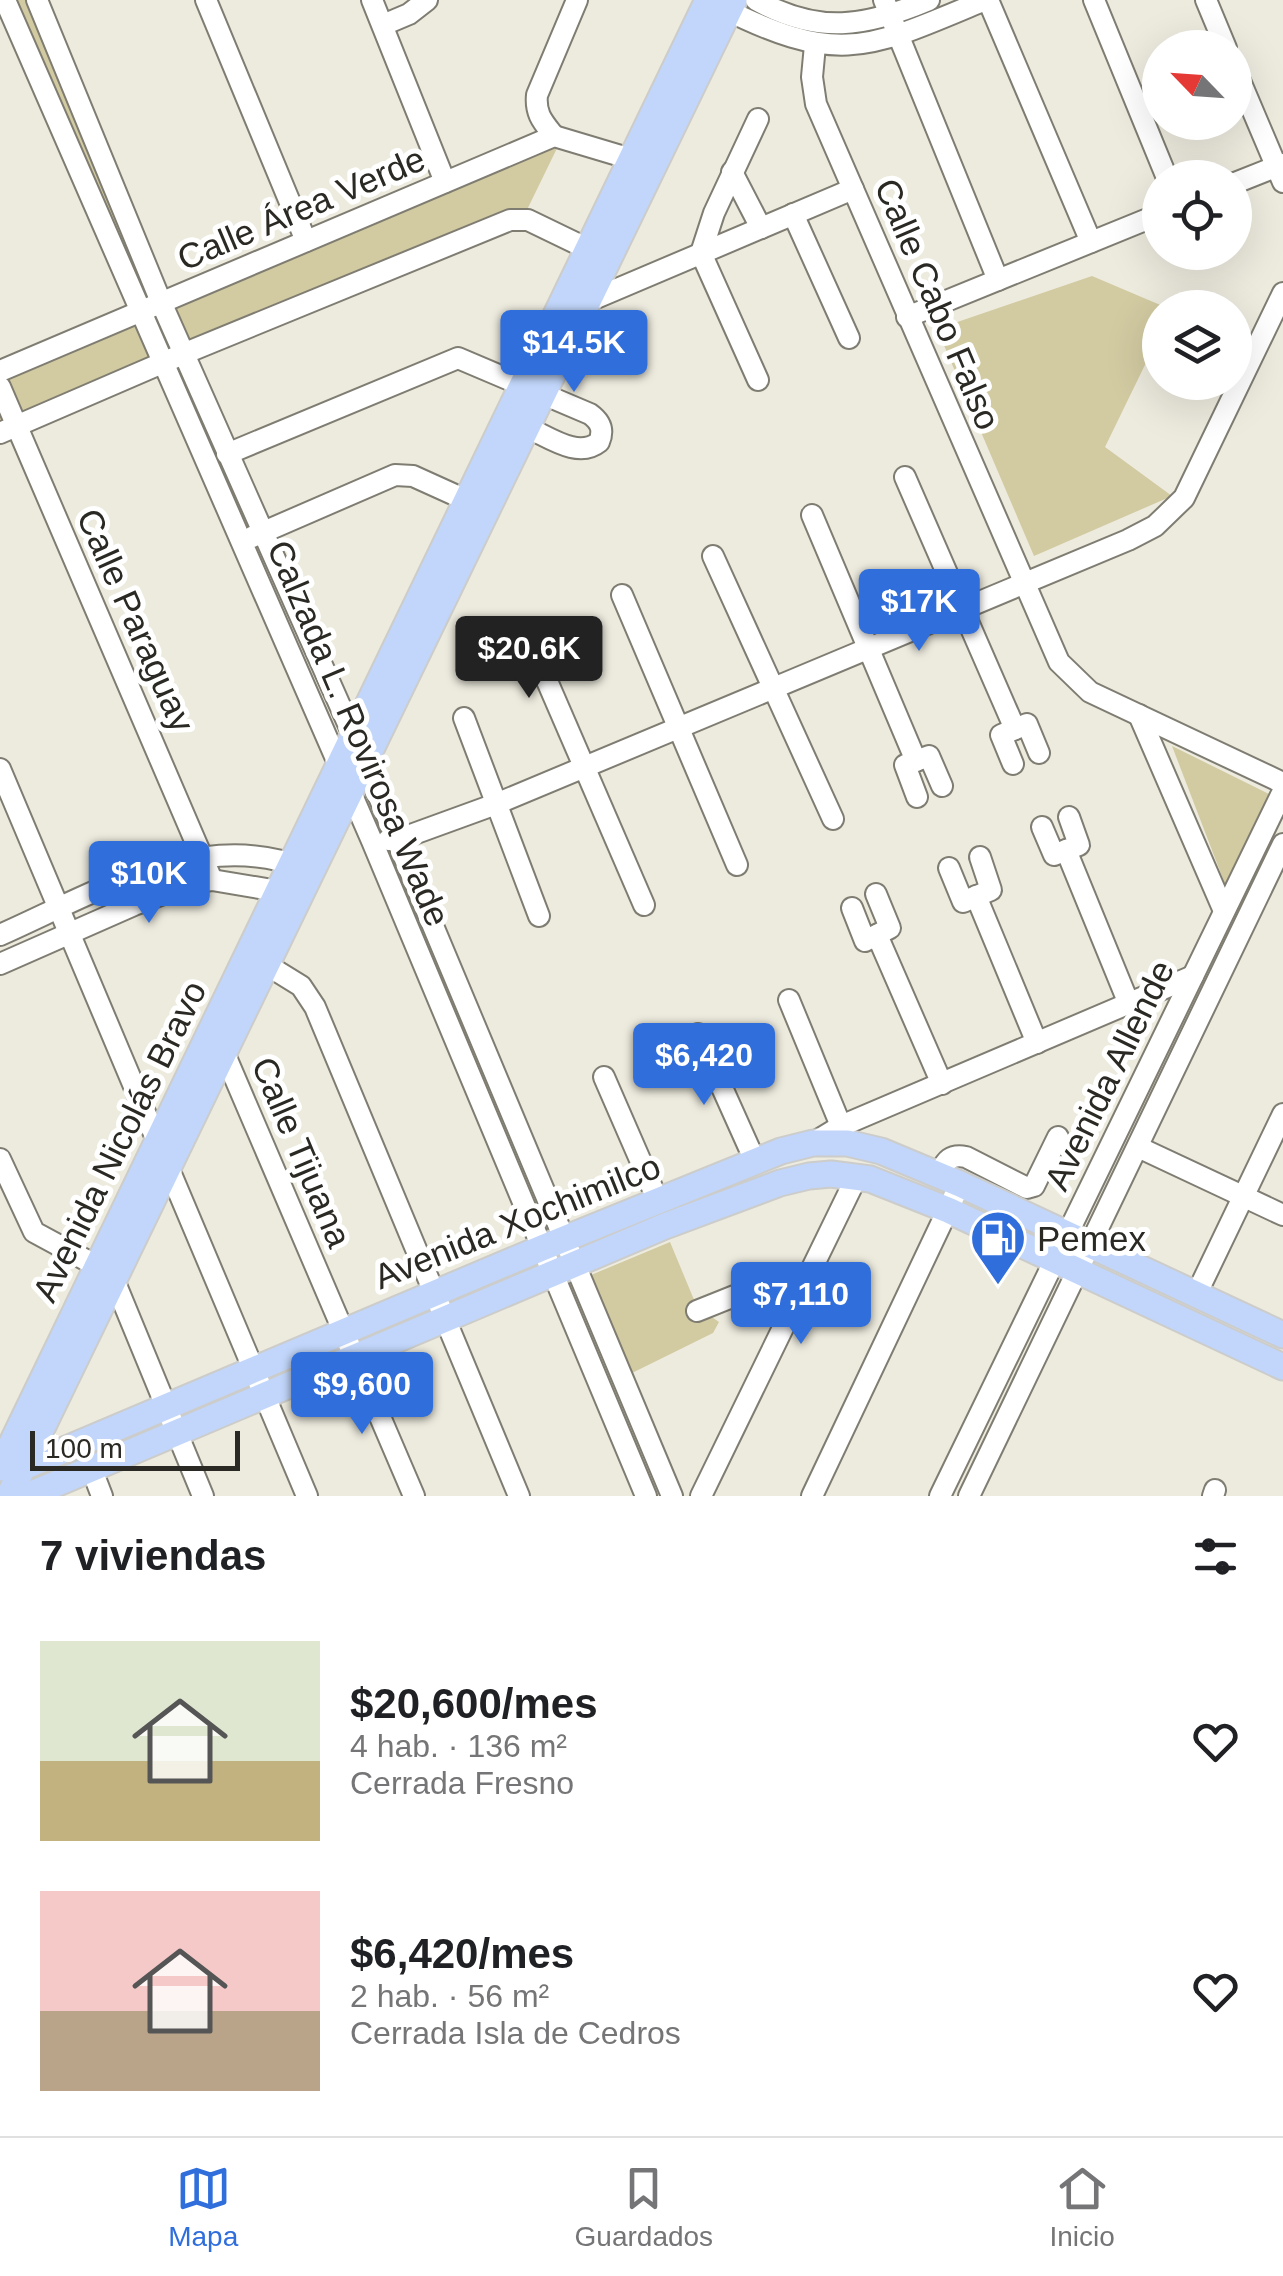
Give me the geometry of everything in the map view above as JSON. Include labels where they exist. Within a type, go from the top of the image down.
[{"type":"main road","points":[[352,765],[528,428],[532,391],[588,249],[631,160],[720,3]]},
{"type":"main road","points":[[532,391],[589,301],[720,3]]},
{"type":"main road","name":"Avenida Nicolás Bravo","points":[[297,880],[352,795],[353,736],[466,500],[532,391]]},
{"type":"main road","name":"Avenida Nicolás Bravo","points":[[105,1273],[158,1140],[258,960],[352,765]]},
{"type":"main road","name":"Avenida Nicolás Bravo","points":[[10,1496],[7,1460],[105,1273],[169,1167],[225,1055],[258,960]]},
{"type":"main road","name":"Avenida Xochimilco","points":[[7,1460],[165,1406],[658,1200],[812,1143],[847,1143],[880,1151],[1283,1336]]},
{"type":"main road","name":"Avenida Xochimilco","points":[[27,1496],[563,1270],[780,1183],[809,1176],[857,1176],[948,1210],[1283,1367]]},
{"type":"street","name":"Calzada L. Rovirosa Wade","points":[[5,0],[241,542],[352,765],[398,840],[646,1496]]},
{"type":"street","name":"Calzada L. Rovirosa Wade","points":[[37,0],[183,354],[353,736]]},
{"type":"street","points":[[206,0],[306,241]]},
{"type":"street","points":[[372,0],[446,182]]},
{"type":"street","points":[[383,25],[409,14],[427,0]]},
{"type":"street","points":[[577,0],[537,96],[540,120],[554,136],[631,160]]},
{"type":"street","points":[[756,0],[821,24],[862,23],[887,8],[928,0]]},
{"type":"street","points":[[720,3],[815,45],[846,47],[899,36],[987,0],[1091,242]]},
{"type":"street","points":[[1094,0],[1160,160]]},
{"type":"street","points":[[1206,0],[1218,30]]},
{"type":"street","points":[[887,8],[998,280]]},
{"type":"street","name":"Calle Cabo Falso","points":[[815,45],[812,77],[816,104],[1048,642],[1071,677],[1090,692],[1283,783]]},
{"type":"street","points":[[1252,107],[1281,171],[1252,179]]},
{"type":"street","points":[[758,119],[732,172],[701,253],[758,380]]},
{"type":"street","name":"Calle Área Verde","points":[[0,371],[554,136]]},
{"type":"street","points":[[732,172],[760,228]]},
{"type":"street","points":[[589,301],[853,189]]},
{"type":"street","points":[[793,214],[849,338]]},
{"type":"street","points":[[8,430],[161,363],[518,218],[588,249]]},
{"type":"street","points":[[908,317],[1142,221]]},
{"type":"street","points":[[372,841],[398,840],[496,804],[1155,526],[1172,511],[1200,469],[1283,293]]},
{"type":"street","points":[[228,454],[448,360],[468,360],[596,418],[601,425],[599,442],[592,448],[572,448],[528,428]]},
{"type":"street","name":"Calle Paraguay","points":[[0,387],[8,430],[212,880]]},
{"type":"street","points":[[241,542],[404,474],[466,500]]},
{"type":"street","points":[[905,478],[1016,729]]},
{"type":"street","points":[[812,515],[916,760],[917,797]]},
{"type":"street","points":[[712,556],[833,819]]},
{"type":"street","points":[[622,595],[738,864]]},
{"type":"street","points":[[528,636],[644,906]]},
{"type":"street","points":[[1139,715],[1224,911]]},
{"type":"street","points":[[464,718],[540,916]]},
{"type":"street","points":[[1013,764],[1001,736],[1027,724],[1039,753]]},
{"type":"street","points":[[916,760],[942,786]]},
{"type":"street","points":[[0,770],[307,1496]]},
{"type":"street","name":"Avenida Allende","points":[[969,1496],[1193,976],[1283,791]]},
{"type":"street","name":"Calzada L. Rovirosa Wade","points":[[352,795],[553,1243]]},
{"type":"street","points":[[1042,827],[1054,855],[1079,845],[1068,816]]},
{"type":"street","name":"Avenida Allende","points":[[1079,1240],[1138,1147],[1283,844]]},
{"type":"street","points":[[1066,850],[1129,1004]]},
{"type":"street","points":[[0,936],[127,880],[203,856],[245,855],[297,880]]},
{"type":"street","points":[[977,896],[980,857]]},
{"type":"street","points":[[949,868],[977,896],[1036,1043]]},
{"type":"street","points":[[0,964],[174,889],[212,880],[297,880]]},
{"type":"street","points":[[852,908],[865,941],[890,928],[876,894]]},
{"type":"street","points":[[877,934],[942,1084]]},
{"type":"street","points":[[258,960],[301,986],[315,1007],[519,1496]]},
{"type":"street","points":[[812,1143],[842,1126],[1193,976]]},
{"type":"street","points":[[789,1000],[842,1126]]},
{"type":"street","points":[[698,1034],[755,1161]]},
{"type":"street","name":"Calle Tijuana","points":[[225,1055],[414,1496]]},
{"type":"street","points":[[604,1078],[658,1200]]},
{"type":"street","points":[[1196,1295],[1283,1114]]},
{"type":"street","points":[[812,1496],[948,1210],[947,1159],[966,1156],[1027,1188],[1034,1186],[1058,1137]]},
{"type":"street","points":[[1138,1147],[1283,1214]]},
{"type":"street","points":[[0,1159],[34,1232],[105,1273],[203,1496]]},
{"type":"street","points":[[701,1496],[857,1176]]},
{"type":"street","name":"Avenida Allende","points":[[940,1496],[1067,1265]]},
{"type":"street","name":"Calzada L. Rovirosa Wade","points":[[563,1270],[672,1496]]},
{"type":"street","points":[[697,1311],[762,1286],[797,1298]]},
{"type":"street","points":[[92,1470],[102,1496]]},
{"type":"shaded area","points":[[7,0],[35,0],[159,302],[140,309]]},
{"type":"shaded area","points":[[561,140],[523,218],[184,353],[161,302]]},
{"type":"shaded area","points":[[1092,276],[1142,297],[1142,371],[1105,447],[1172,496],[1034,556],[937,329]]},
{"type":"shaded area","points":[[138,313],[160,363],[0,432],[0,371]]},
{"type":"shaded area","points":[[1172,746],[1269,794],[1225,884]]},
{"type":"shaded area","points":[[670,1242],[697,1307],[719,1322],[713,1333],[632,1373],[591,1275]]},
{"type":"place","name":"Pemex","points":[[998,1287]]}]
